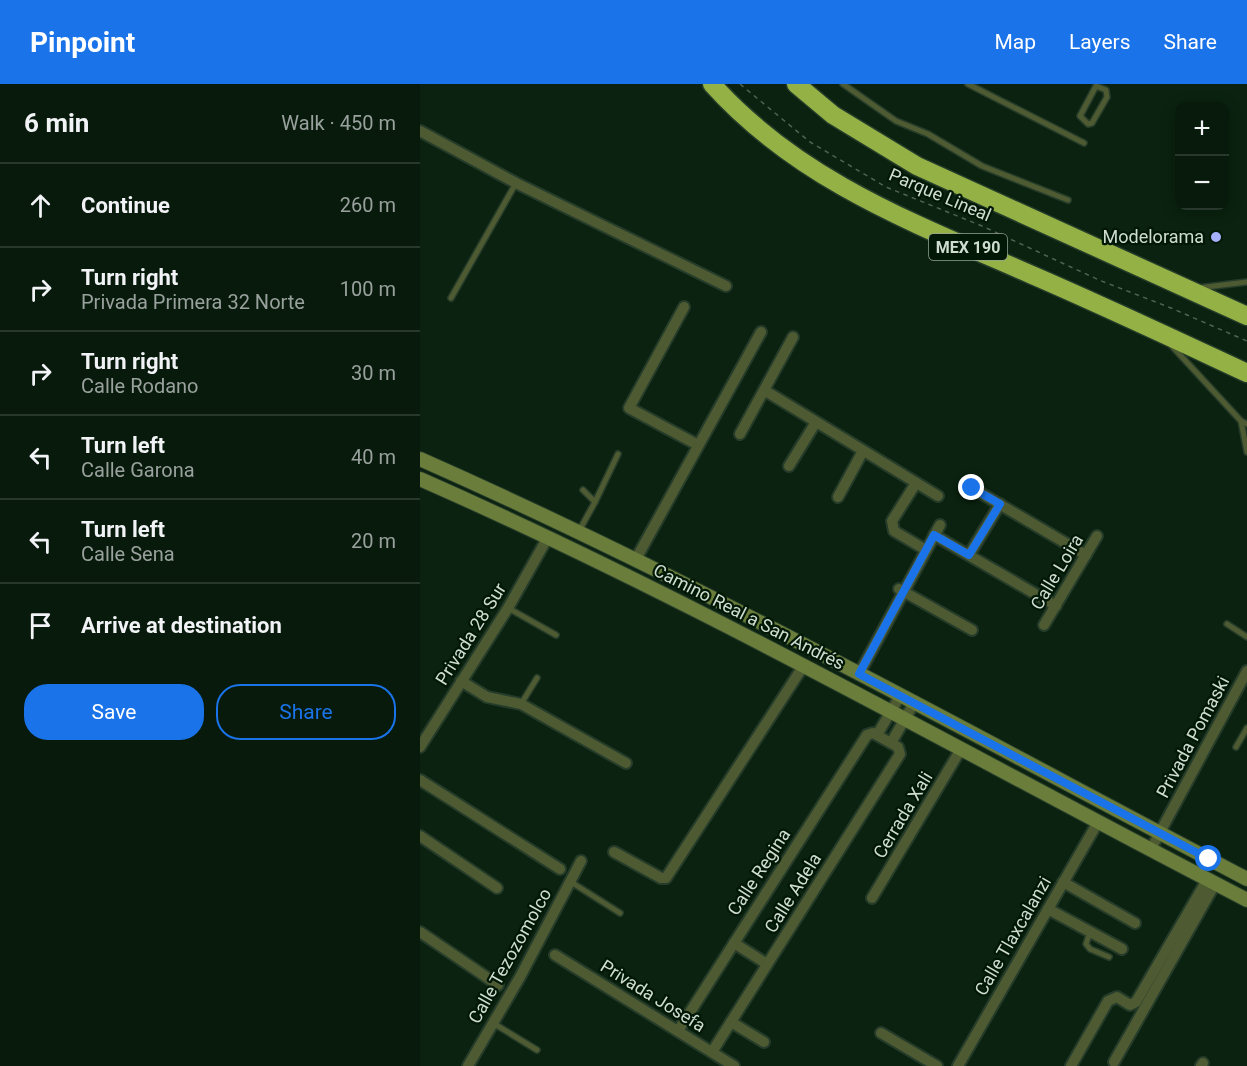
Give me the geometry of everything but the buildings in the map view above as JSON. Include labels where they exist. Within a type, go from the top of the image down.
[{"type":"highway","name":"MEX 190","points":[[712,84],[756,126],[790,153],[863,200],[1247,373]]},
{"type":"highway","name":"MEX 190","points":[[796,84],[833,114],[916,166],[1247,316]]},
{"type":"main road","name":"Camino Real a San Andrés","points":[[420,459],[636,559],[856,672],[1247,879]]},
{"type":"main road","name":"Camino Real a San Andrés","points":[[420,479],[513,520],[804,665],[1247,900]]},
{"type":"main road","points":[[513,520],[521,504]]},
{"type":"street","points":[[420,131],[516,183],[726,286]]},
{"type":"street","points":[[684,307],[629,408],[698,445]]},
{"type":"street","points":[[636,559],[761,332]]},
{"type":"street","points":[[740,434],[793,337]]},
{"type":"street","points":[[764,390],[938,496]]},
{"type":"street","points":[[789,466],[816,422]]},
{"type":"street","points":[[838,497],[863,451]]},
{"type":"street","points":[[916,483],[892,521],[892,526],[894,531],[926,550]]},
{"type":"street","points":[[972,488],[1086,555]]},
{"type":"street","points":[[969,555],[1000,504]]},
{"type":"street","points":[[856,672],[901,590],[907,574],[915,568],[937,530],[969,555],[1056,606]]},
{"type":"street","name":"Calle Loira","points":[[1044,625],[1098,536]]},
{"type":"street","name":"Privada 28 Sur","points":[[420,747],[508,608],[548,537]]},
{"type":"street","points":[[901,590],[972,630]]},
{"type":"street","points":[[614,852],[661,879],[666,878],[804,665]]},
{"type":"street","name":"Privada Pomaski","points":[[1151,849],[1247,671]]},
{"type":"street","points":[[461,681],[487,697],[521,705],[626,763]]},
{"type":"street","name":"Calle Regina","points":[[678,1031],[874,734],[892,712],[900,696]]},
{"type":"street","name":"Calle Adela","points":[[712,1052],[896,747],[905,718],[914,703]]},
{"type":"street","points":[[874,734],[896,747]]},
{"type":"street","name":"Cerrada Xali","points":[[872,898],[962,749]]},
{"type":"street","points":[[420,780],[560,869]]},
{"type":"street","name":"Calle Tlaxcalanzi","points":[[958,1066],[1098,822]]},
{"type":"street","points":[[420,836],[497,888]]},
{"type":"street","name":"Calle Tezozomolco","points":[[468,1066],[520,977],[580,861]]},
{"type":"street","points":[[1063,882],[1135,922]]},
{"type":"street","points":[[1114,1062],[1211,882]]},
{"type":"street","points":[[1071,1066],[1108,1001],[1117,997],[1130,1005],[1136,1002],[1211,882]]},
{"type":"street","points":[[1048,909],[1122,949]]},
{"type":"street","points":[[420,932],[498,984]]},
{"type":"street","points":[[734,943],[767,964]]},
{"type":"street","name":"Privada Josefa","points":[[555,954],[734,1066]]},
{"type":"street","points":[[731,1022],[764,1042]]},
{"type":"street","points":[[881,1033],[937,1066]]},
{"type":"lane","points":[[843,84],[896,121],[928,134],[982,166],[1068,200]]},
{"type":"lane","points":[[968,84],[1084,143]]},
{"type":"lane","points":[[1099,85],[1108,87],[1107,97],[1092,123],[1088,124],[1080,116],[1099,85]]},
{"type":"lane","points":[[451,298],[516,183]]},
{"type":"lane","points":[[1186,289],[1247,282]]},
{"type":"lane","points":[[1160,333],[1244,423],[1247,452]]},
{"type":"lane","points":[[579,531],[618,454]]},
{"type":"lane","points":[[583,490],[595,502]]},
{"type":"lane","points":[[508,608],[556,635]]},
{"type":"lane","points":[[1227,624],[1247,637]]},
{"type":"lane","points":[[521,705],[537,678]]},
{"type":"lane","points":[[1236,747],[1247,728]]},
{"type":"lane","points":[[569,881],[620,913]]},
{"type":"lane","points":[[1090,932],[1086,944],[1090,949],[1109,957]]},
{"type":"lane","points":[[493,1023],[537,1050]]},
{"type":"path","name":"Parque Lineal","points":[[740,84],[810,142],[886,187],[982,226],[1099,280],[1247,341]]},
{"type":"place","name":"Modelorama","points":[[1216,237]]},
{"type":"route","points":[[972,488],[1000,504],[969,555],[934,535],[859,674],[1209,859]]}]
